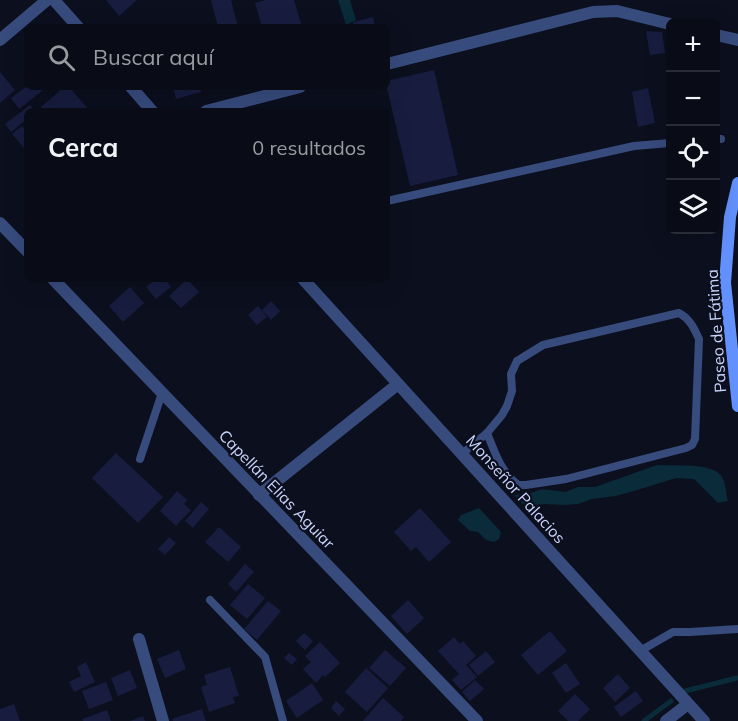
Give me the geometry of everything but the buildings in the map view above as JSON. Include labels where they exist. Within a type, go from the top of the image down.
[{"type":"street","points":[[0,40],[47,0]]},
{"type":"street","points":[[54,0],[75,24]]},
{"type":"street","points":[[390,63],[593,12],[617,11],[666,23]]},
{"type":"street","points":[[720,36],[738,40]]},
{"type":"street","points":[[134,90],[149,108]]},
{"type":"street","points":[[218,108],[288,90]]},
{"type":"street","name":"Paseo de Fátima","points":[[738,183],[730,217],[733,244],[725,283],[738,406]]},
{"type":"street","points":[[0,223],[24,248]]},
{"type":"street","name":"Capellán Elias Aguiar","points":[[56,282],[477,721]]},
{"type":"street","name":"Monseñor Palacios","points":[[306,282],[704,721]]},
{"type":"street","points":[[259,495],[398,384]]},
{"type":"street","points":[[139,639],[163,721]]},
{"type":"street","points":[[666,721],[688,704]]},
{"type":"lane","points":[[390,200],[634,146],[666,143]]},
{"type":"lane","points":[[462,454],[487,434],[502,415],[512,391],[511,374],[516,361],[543,345],[679,313],[686,317],[694,327],[699,339],[695,439],[692,445],[566,478],[518,485],[508,477],[497,459],[487,434]]},
{"type":"lane","points":[[140,459],[162,393]]},
{"type":"lane","points":[[210,600],[265,657],[283,721]]},
{"type":"lane","points":[[640,651],[673,632],[738,629]]},
{"type":"water","points":[[338,0],[350,0],[356,20],[346,24]]},
{"type":"water","points":[[657,465],[702,467],[718,472],[722,477],[728,501],[718,503],[694,479],[676,478],[616,496],[592,499],[578,504],[544,504],[526,507],[514,495],[542,489],[565,492],[578,487],[595,487]]},
{"type":"water","points":[[479,508],[501,532],[499,539],[494,542],[486,540],[478,532],[470,531],[458,520],[461,515]]},
{"type":"waterway","points":[[685,691],[737,678]]},
{"type":"waterway","points":[[644,721],[671,701]]}]
